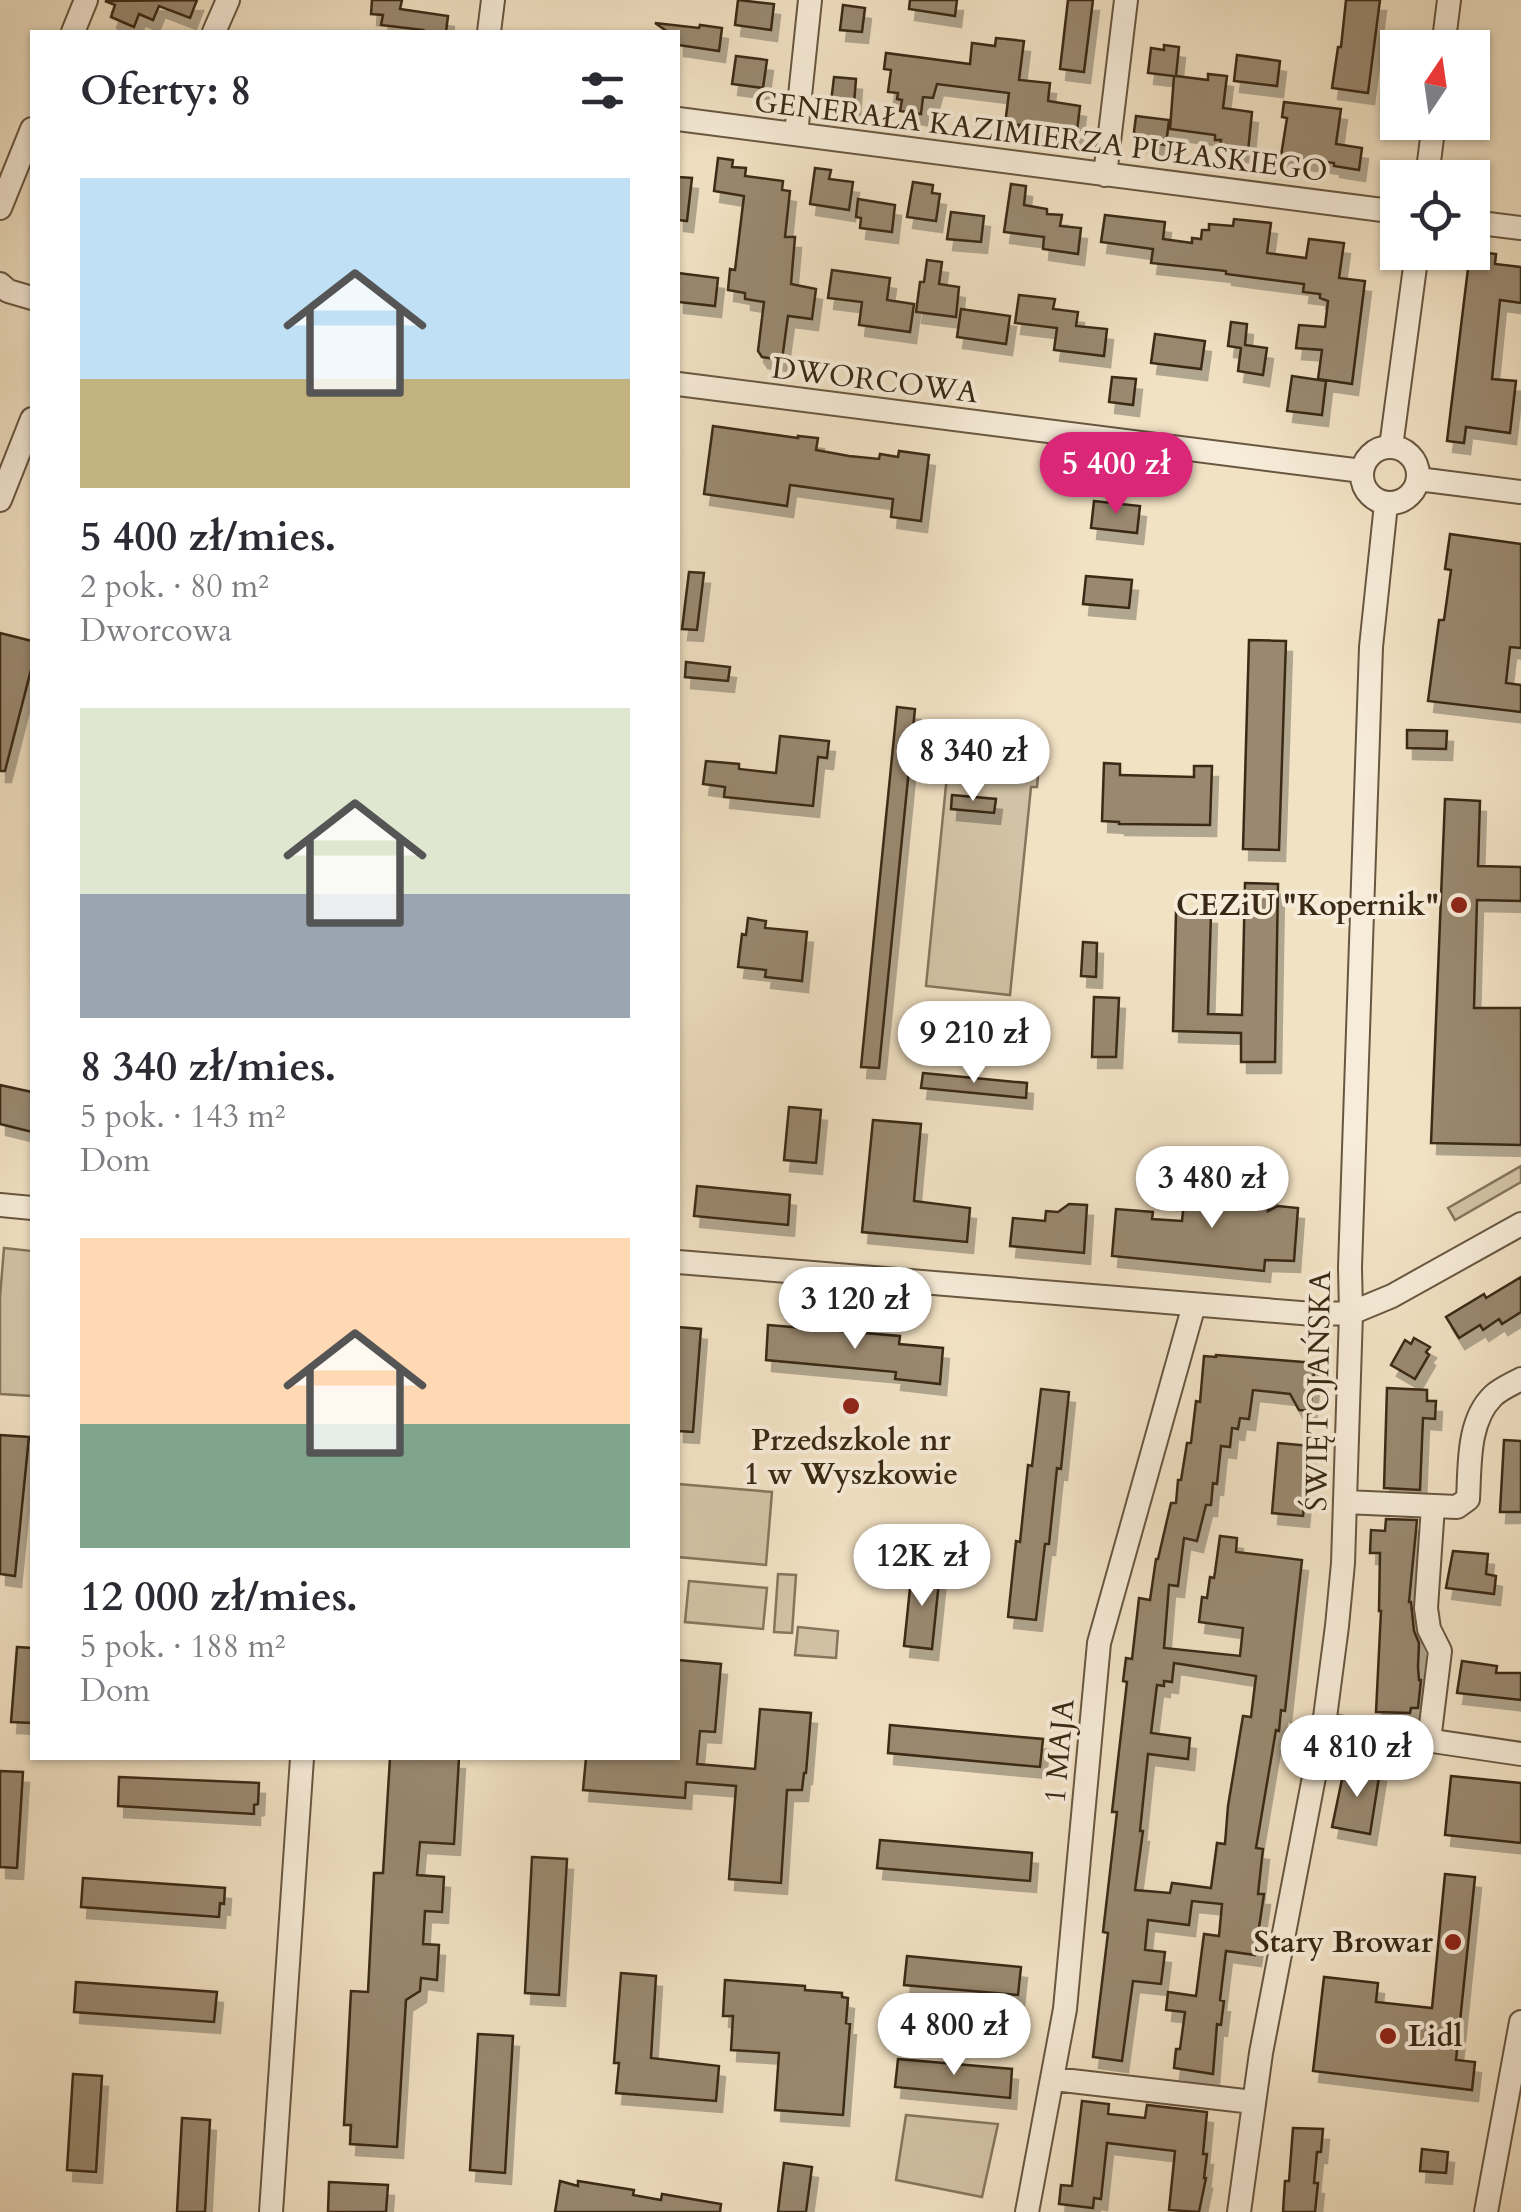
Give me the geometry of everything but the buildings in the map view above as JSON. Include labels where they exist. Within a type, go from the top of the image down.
[{"type":"street","points":[[74,30],[86,0]]},
{"type":"street","points":[[215,30],[228,0]]},
{"type":"street","points":[[489,30],[493,0]]},
{"type":"street","points":[[796,134],[810,0]]},
{"type":"street","points":[[1105,175],[1126,0]]},
{"type":"street","points":[[1445,30],[1449,0]]},
{"type":"street","name":"GENERAŁA KAZIMIERZA PUŁASKIEGO","points":[[680,119],[1380,210]]},
{"type":"street","points":[[0,208],[30,134]]},
{"type":"street","points":[[1490,224],[1521,228]]},
{"type":"street","points":[[1391,447],[1416,270]]},
{"type":"street","points":[[0,284],[8,291],[30,297]]},
{"type":"street","name":"DWORCOWA","points":[[680,384],[1362,471]]},
{"type":"street","points":[[0,500],[30,424]]},
{"type":"street","points":[[1391,447],[1414,461],[1418,479],[1404,500],[1386,504],[1370,496],[1362,471],[1369,456],[1391,447]]},
{"type":"street","points":[[1418,479],[1521,492]]},
{"type":"street","name":"ŚWIĘTOJAŃSKA","points":[[1238,2212],[1268,2010],[1324,1725],[1341,1594],[1370,648],[1386,504]]},
{"type":"street","points":[[0,1205],[30,1208]]},
{"type":"street","points":[[680,1262],[1312,1314],[1352,1313],[1392,1296],[1521,1224]]},
{"type":"street","name":"1 MAJA","points":[[1027,2212],[1065,2009],[1099,1644],[1194,1305]]},
{"type":"street","points":[[1345,1502],[1458,1508],[1468,1500],[1472,1446],[1480,1418],[1492,1396],[1521,1378]]},
{"type":"street","points":[[1429,1741],[1440,1651],[1429,1629],[1426,1608],[1433,1506]]},
{"type":"street","points":[[1324,1725],[1521,1754]]},
{"type":"street","points":[[271,2212],[302,1760]]},
{"type":"street","points":[[1486,2212],[1521,2022]]},
{"type":"street","points":[[1054,2079],[1253,2102]]},
{"type":"shaded area","points":[[952,725],[1042,734],[1037,787],[1031,787],[1010,995],[926,986]]},
{"type":"shaded area","points":[[1521,1166],[1521,1182],[1455,1220],[1448,1208]]},
{"type":"shaded area","points":[[4,1248],[30,1251],[30,1396],[0,1394]]},
{"type":"shaded area","points":[[680,1484],[772,1492],[766,1565],[680,1557]]},
{"type":"shaded area","points":[[778,1574],[796,1575],[792,1633],[774,1632]]},
{"type":"shaded area","points":[[689,1581],[767,1588],[763,1629],[685,1622]]},
{"type":"shaded area","points":[[798,1627],[838,1631],[836,1658],[795,1655]]},
{"type":"shaded area","points":[[906,2115],[998,2124],[982,2197],[896,2180]]},
{"type":"place","name":"CEZiU \"Kopernik\"","points":[[1459,905]]},
{"type":"place","name":"Przedszkole nr 1 w Wyszkowie","points":[[851,1406]]},
{"type":"place","name":"Stary Browar","points":[[1453,1942]]},
{"type":"place","name":"Lidl","points":[[1388,2036]]}]
